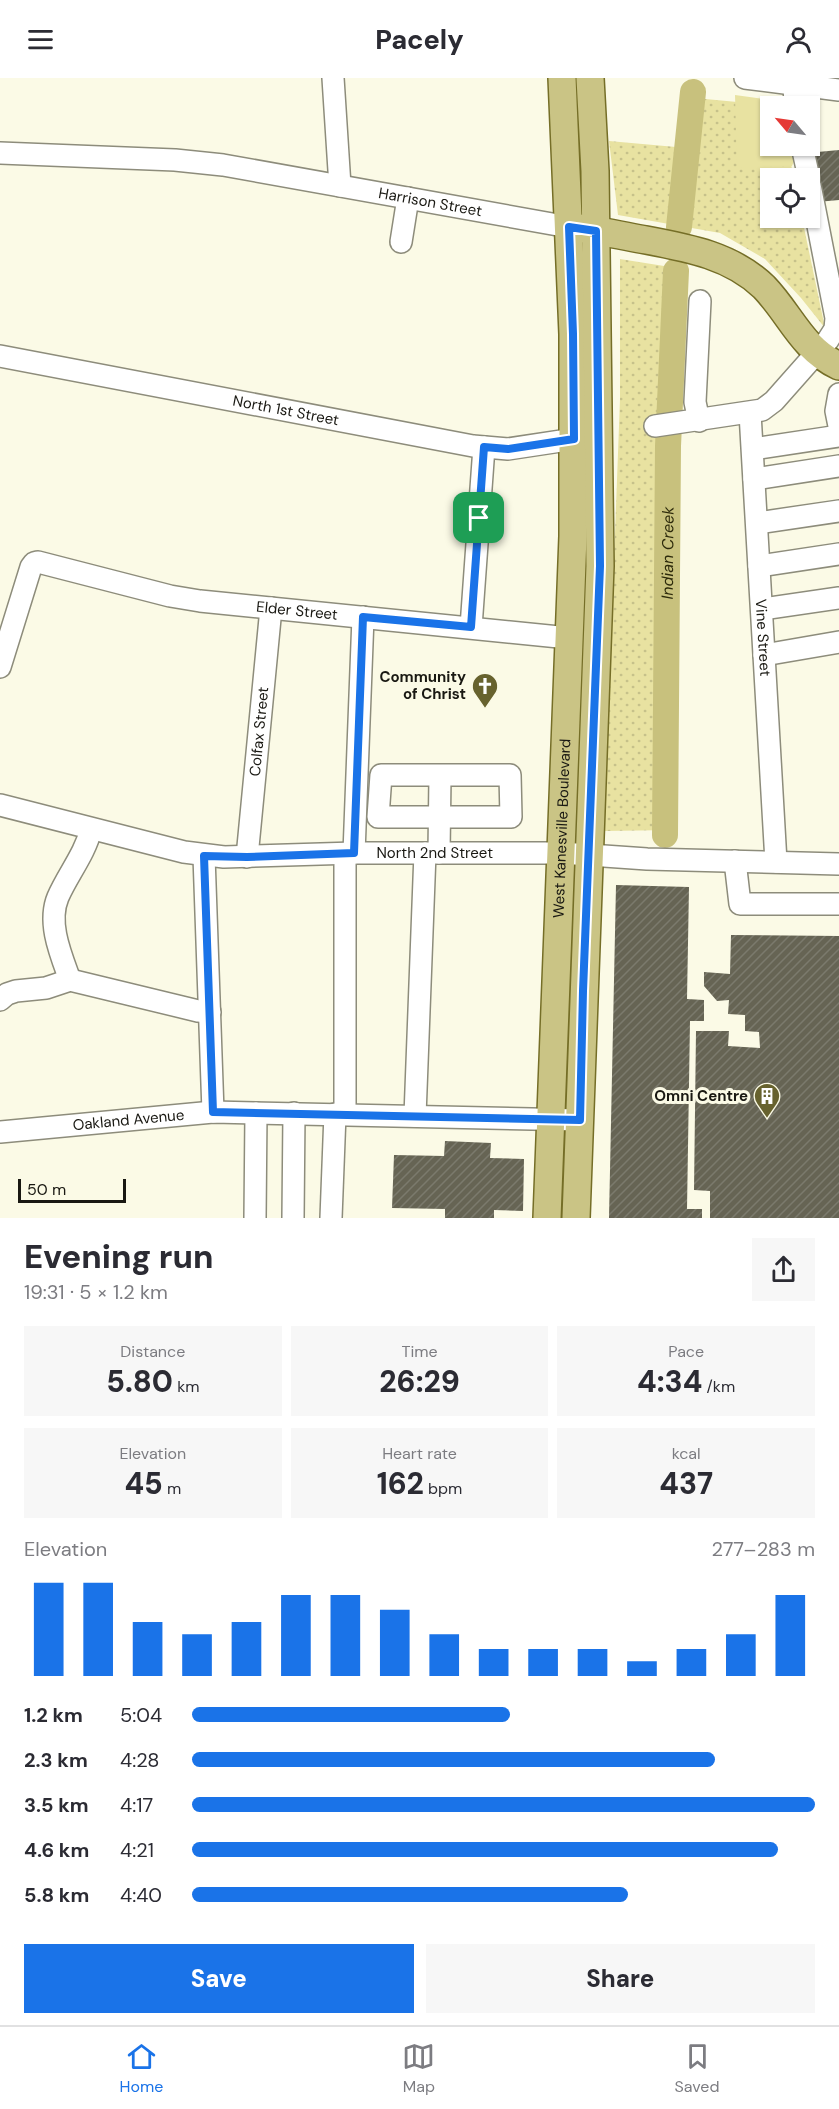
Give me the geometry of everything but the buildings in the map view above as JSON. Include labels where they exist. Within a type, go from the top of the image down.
[{"type":"main road","points":[[562,78],[573,334],[586,437]]},
{"type":"main road","points":[[586,437],[596,231],[590,78]]},
{"type":"main road","name":"Harrison Street","points":[[569,227],[705,253],[744,271],[764,287],[795,329],[828,359]]},
{"type":"main road","name":"West Kanesville Boulevard","points":[[547,1218],[569,638],[586,437]]},
{"type":"main road","name":"West Kanesville Boulevard","points":[[576,1218],[600,566],[586,437]]},
{"type":"street","points":[[333,78],[340,186]]},
{"type":"street","points":[[745,78],[839,90]]},
{"type":"street","points":[[794,84],[795,96]]},
{"type":"street","name":"Harrison Street","points":[[0,153],[184,161],[223,165],[569,227]]},
{"type":"street","points":[[402,242],[408,198]]},
{"type":"street","points":[[664,425],[762,410],[828,359],[836,318],[818,228]]},
{"type":"street","points":[[699,421],[695,402],[700,301]]},
{"type":"street","name":"North 1st Street","points":[[0,356],[484,447],[508,449],[586,437]]},
{"type":"street","points":[[839,394],[836,411],[839,426]]},
{"type":"street","name":"Vine Street","points":[[750,413],[776,862]]},
{"type":"street","points":[[753,449],[839,436]]},
{"type":"street","points":[[471,627],[484,447]]},
{"type":"street","points":[[754,479],[839,466]]},
{"type":"street","points":[[757,523],[839,510]]},
{"type":"street","points":[[759,566],[839,554]]},
{"type":"street","name":"Elder Street","points":[[0,667],[31,567],[38,562],[170,596],[569,638]]},
{"type":"street","points":[[762,609],[839,598]]},
{"type":"street","name":"Colfax Street","points":[[247,857],[271,608]]},
{"type":"street","points":[[331,1218],[340,1114],[349,854],[363,617]]},
{"type":"street","points":[[764,655],[839,642]]},
{"type":"street","points":[[510,775],[511,817],[378,817],[381,776],[440,776],[510,775]]},
{"type":"street","points":[[415,1116],[432,853],[439,818],[440,776]]},
{"type":"street","name":"North 2nd Street","points":[[0,805],[204,856],[561,853],[839,864]]},
{"type":"street","points":[[70,980],[57,938],[54,921],[55,908],[88,842],[91,829]]},
{"type":"street","points":[[204,856],[213,1112]]},
{"type":"street","points":[[735,861],[740,904],[839,904]]},
{"type":"street","points":[[0,1000],[16,991],[46,988],[70,980],[210,1012]]},
{"type":"street","name":"Oakland Avenue","points":[[0,1132],[213,1112],[580,1120]]},
{"type":"street","points":[[255,1218],[256,1113]]},
{"type":"street","points":[[293,1218],[294,1113]]},
{"type":"shaded area","points":[[735,95],[760,98],[760,156],[796,156],[792,166],[737,168]]},
{"type":"shaded area","points":[[684,97],[760,104],[760,156],[789,156],[792,168],[760,168],[760,228],[804,228],[825,328],[765,259],[720,233],[618,215],[609,141],[676,147]]},
{"type":"shaded area","points":[[620,259],[683,269],[665,411],[674,830],[604,831],[620,399]]},
{"type":"waterway","name":"Indian Creek","points":[[679,227],[693,92]]},
{"type":"waterway","name":"Indian Creek","points":[[665,835],[668,446],[676,271]]},
{"type":"place","name":"Community of Christ","points":[[485,709]]},
{"type":"place","name":"Omni Centre","points":[[767,1119]]},
{"type":"route","points":[[569,227],[596,231],[600,566],[580,1120],[213,1112],[204,856],[247,857],[354,853],[363,617],[471,627],[479,518],[484,447],[508,449],[574,439],[569,227]]}]
